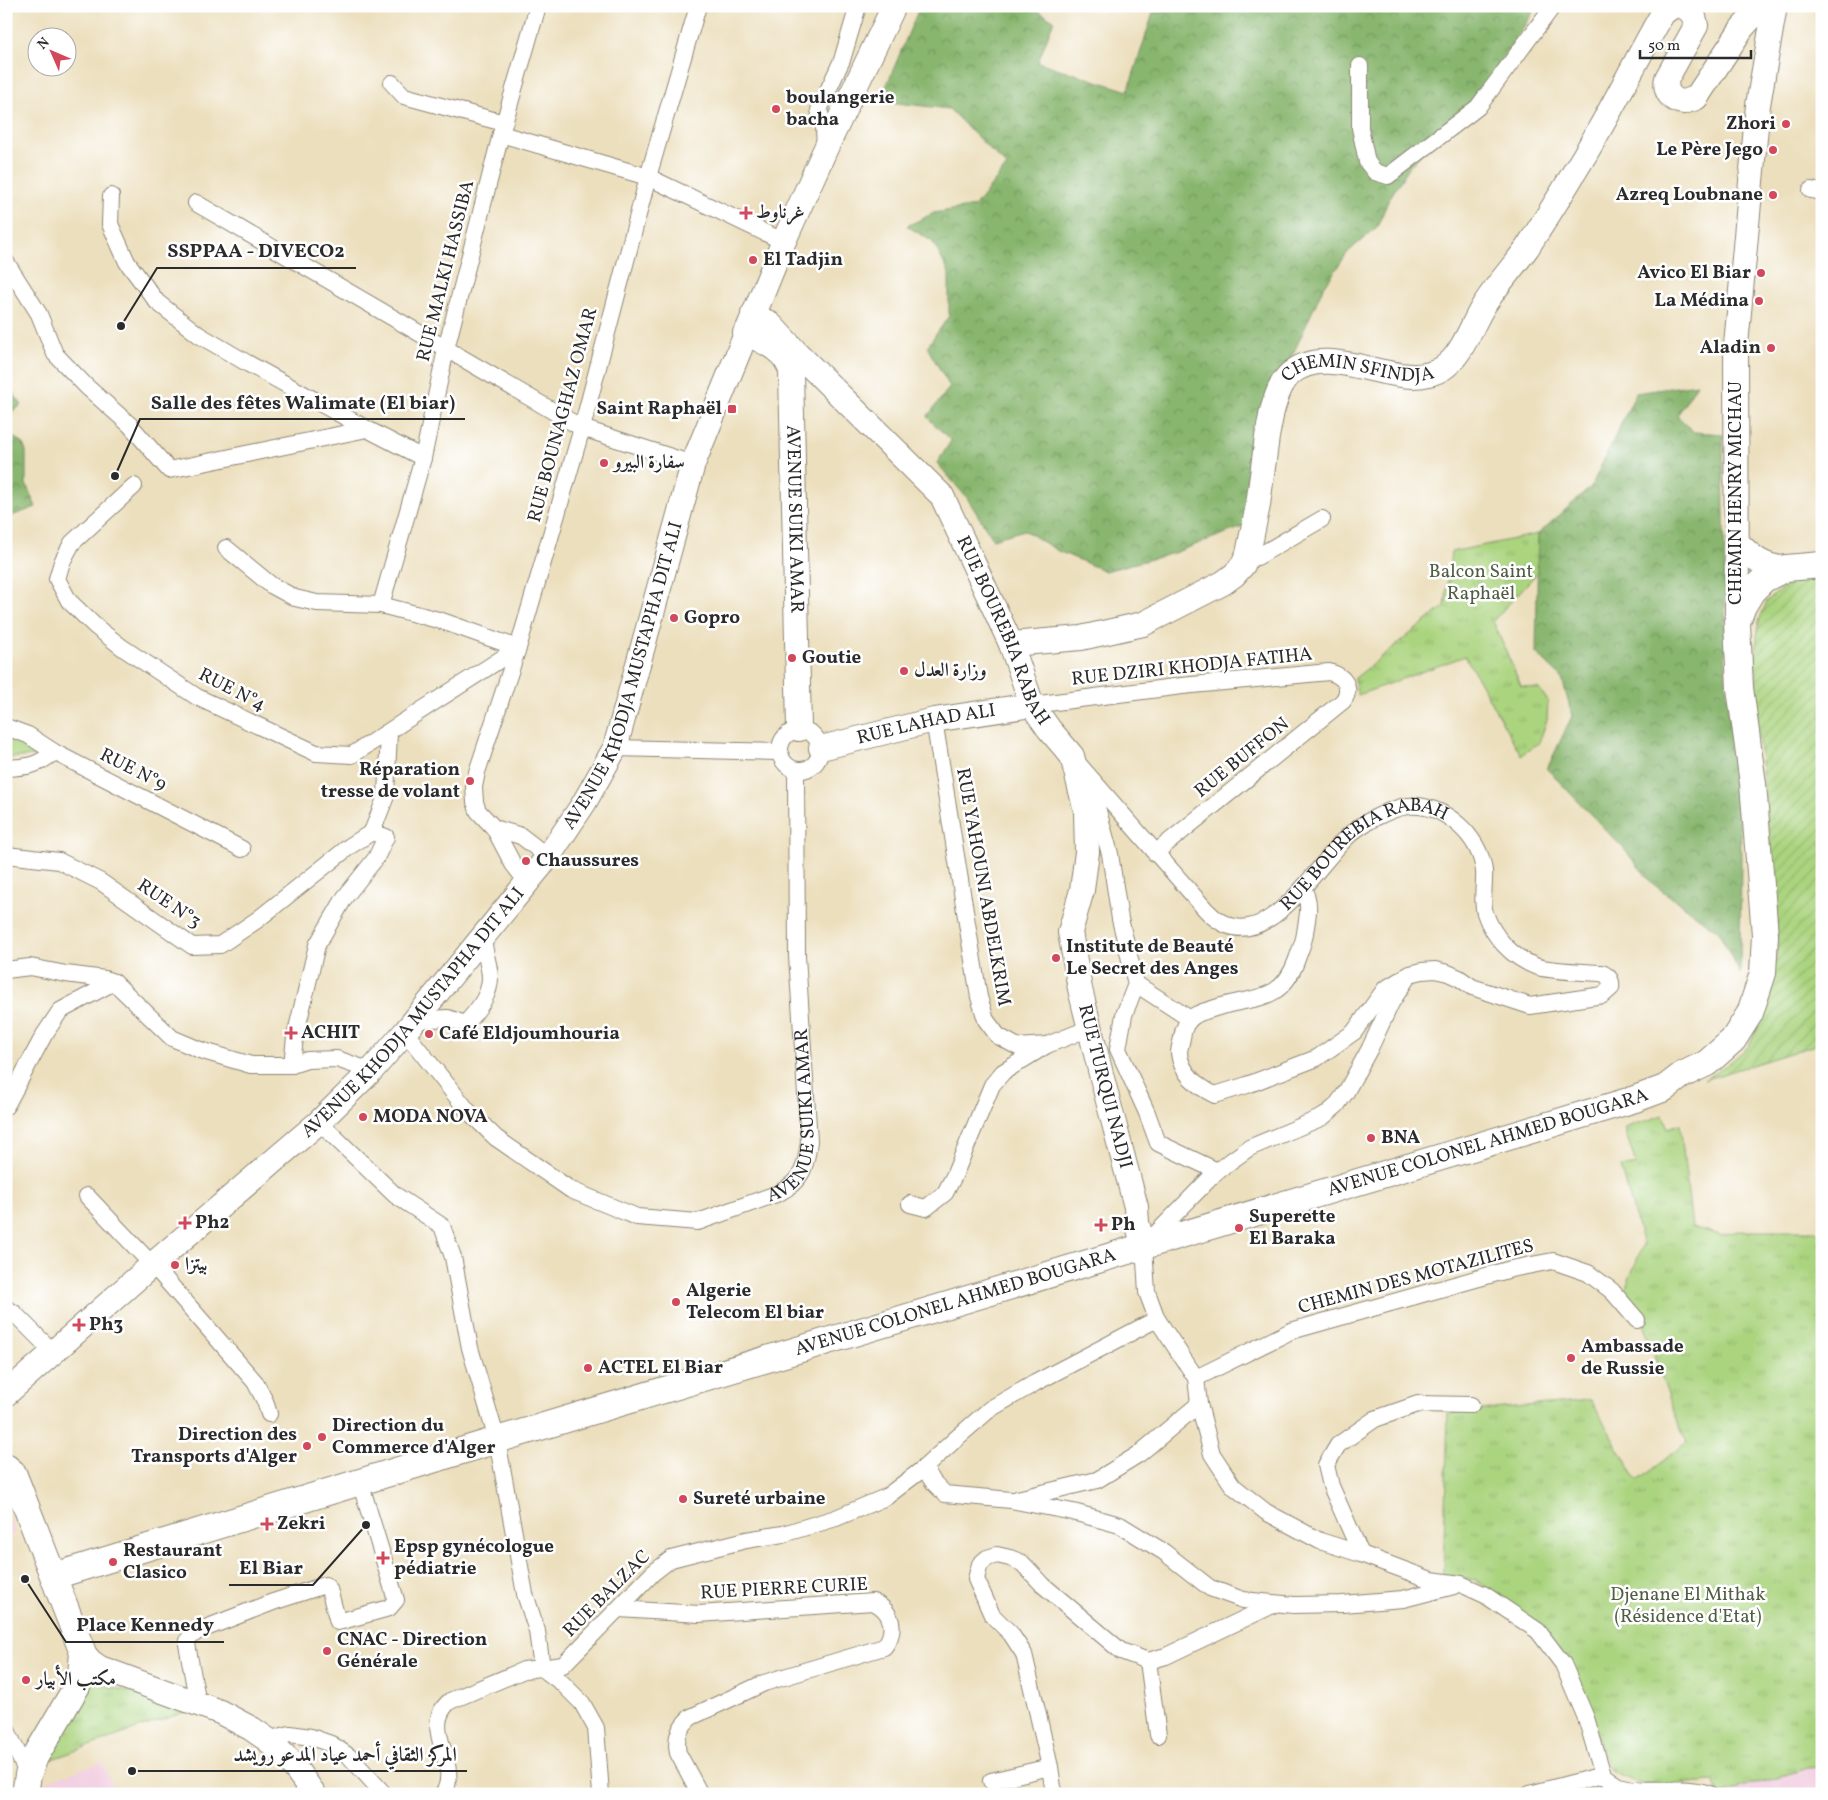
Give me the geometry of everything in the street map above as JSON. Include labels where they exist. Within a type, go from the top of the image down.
[{"type":"main road","name":"AVENUE COLONEL AHMED BOUGARA","points":[[54,1576],[497,1440],[1665,1088],[1682,1075],[1707,1063],[1733,1040],[1750,1013],[1763,973],[1765,935],[1753,784],[1740,688],[1737,622],[1743,606],[1752,591],[1764,579],[1786,568],[1822,565]]},
{"type":"main road","points":[[9,1464],[83,1653],[81,1674],[77,1686],[35,1757],[26,1784]]},
{"type":"street","name":"RUE MALKI HASSIBA","points":[[381,605],[423,458],[446,349],[503,128],[538,6]]},
{"type":"street","name":"RUE BOUNAGHAZ OMAR","points":[[527,882],[513,864],[494,828],[478,811],[474,787],[477,772],[518,648],[582,428],[648,177],[698,6]]},
{"type":"street","points":[[825,150],[824,127],[819,110],[842,60],[858,6]]},
{"type":"street","name":"AVENUE KHODJA MUSTAPHA DIT ALI","points":[[6,1394],[152,1265],[320,1122],[371,1071],[548,858],[584,803],[615,748],[693,464],[783,243],[894,6]]},
{"type":"street","points":[[1360,66],[1360,128],[1368,162],[1375,172],[1388,176],[1478,107],[1553,6]]},
{"type":"street","name":"CHEMIN SFINDJA","points":[[1010,644],[1080,638],[1143,624],[1223,583],[1234,575],[1243,565],[1248,554],[1258,506],[1270,419],[1278,392],[1284,382],[1291,374],[1318,362],[1358,366],[1400,375],[1417,376],[1436,372],[1451,361],[1484,305],[1526,248],[1576,170],[1663,13],[1673,6]]},
{"type":"street","points":[[1681,6],[1692,14],[1696,26],[1666,82],[1667,90],[1672,98],[1684,102],[1696,98],[1742,28],[1762,6]]},
{"type":"street","name":"CHEMIN HENRY MICHAU","points":[[1737,622],[1736,345],[1758,105],[1775,6]]},
{"type":"street","points":[[392,83],[404,96],[648,177],[783,243]]},
{"type":"street","points":[[111,196],[110,224],[127,262],[157,302],[199,335],[366,429],[423,458]]},
{"type":"street","points":[[196,203],[582,428],[693,464]]},
{"type":"street","points":[[6,262],[39,314],[55,354],[130,425],[169,470],[366,429]]},
{"type":"street","name":"RUE BOUREBIA RABAH","points":[[749,323],[766,321],[790,355],[942,496],[1010,644],[1032,705],[1049,729],[1088,775],[1213,918],[1232,927],[1243,928],[1263,922],[1290,903],[1348,836],[1381,815],[1395,809],[1410,806],[1424,807],[1439,811],[1452,818],[1466,833],[1477,850],[1484,869],[1484,911],[1492,929],[1504,945],[1519,958],[1537,967],[1602,973],[1609,977],[1611,985],[1608,993],[1603,996],[1530,1006],[1472,987],[1448,972],[1429,970],[1410,974]]},
{"type":"street","name":"AVENUE SUIKI AMAR","points":[[790,355],[799,729]]},
{"type":"street","name":"RUE N°4","points":[[134,486],[72,543],[62,562],[57,579],[69,600],[96,627],[197,697],[316,753],[352,756],[518,648]]},
{"type":"street","points":[[1248,554],[1257,557],[1322,519]]},
{"type":"street","points":[[1736,541],[1760,562],[1768,566],[1786,568]]},
{"type":"street","points":[[226,548],[271,585],[294,598],[318,603],[381,605],[442,621],[518,648]]},
{"type":"street","name":"RUE DZIRI KHODJA FATIHA","points":[[1032,705],[1182,686],[1329,672],[1343,679],[1348,688]]},
{"type":"street","name":"RUE BUFFON","points":[[1155,853],[1343,701],[1347,695],[1348,688]]},
{"type":"street","name":"RUE LAHAD ALI","points":[[821,748],[934,720],[1032,705]]},
{"type":"street","name":"RUE YAHOUNI ABDELKRIM","points":[[934,720],[979,998],[986,1020],[998,1036],[1018,1047],[1047,1045]]},
{"type":"street","name":"RUE N°9","points":[[6,727],[28,734],[54,752],[242,849]]},
{"type":"street","points":[[799,729],[811,732],[821,748],[814,765],[809,768],[796,770],[785,763],[780,752],[783,739],[787,734],[799,729]]},
{"type":"street","points":[[292,1065],[295,1037],[317,945],[345,897],[376,858],[386,837],[372,832],[386,796],[389,732]]},
{"type":"street","points":[[615,748],[780,752]]},
{"type":"street","points":[[6,768],[29,766],[43,762],[54,752]]},
{"type":"street","name":"RUE TURQUI NADJI","points":[[1072,756],[1086,811],[1087,852],[1082,890],[1070,932],[1080,988],[1136,1207],[1137,1223],[1144,1246],[1146,1292],[1157,1318],[1196,1378],[1199,1404],[1212,1454],[1233,1486],[1266,1512],[1320,1541],[1431,1580],[1461,1584],[1485,1595],[1538,1631],[1563,1664],[1586,1718],[1603,1775]]},
{"type":"street","name":"AVENUE SUIKI AMAR","points":[[410,1026],[468,1111],[496,1138],[571,1190],[637,1217],[698,1222],[788,1188],[802,1172],[807,1162],[809,1141],[797,956],[796,770]]},
{"type":"street","points":[[1088,775],[1110,854],[1120,919],[1136,984],[1124,1015],[1118,1049],[1147,1113],[1158,1143],[1217,1171]]},
{"type":"street","points":[[494,828],[521,836],[548,858]]},
{"type":"street","name":"RUE N°3","points":[[6,855],[59,861],[100,882],[192,946],[220,945],[257,920],[350,846],[372,832]]},
{"type":"street","points":[[1303,889],[1309,905],[1305,937],[1292,974],[1285,983],[1276,991],[1264,996],[1225,1004],[1201,1012],[1190,1019],[1183,1030],[1179,1053],[1182,1064],[1195,1083],[1215,1095],[1248,1085],[1317,1058],[1354,1032],[1385,989],[1410,974]]},
{"type":"street","points":[[410,1026],[448,1018],[464,1024],[478,1011],[489,990],[489,970],[484,956],[483,938]]},
{"type":"street","points":[[6,970],[30,967],[114,982],[172,1038],[200,1050],[251,1065],[292,1065],[307,1060],[338,1060],[371,1071]]},
{"type":"street","points":[[1144,1246],[1217,1171],[1250,1148],[1323,1117],[1336,1106],[1346,1092],[1370,1048],[1391,1003],[1410,974]]},
{"type":"street","points":[[6,1106],[44,1035],[60,1011],[114,982]]},
{"type":"street","points":[[1136,984],[1190,1019]]},
{"type":"street","points":[[910,1204],[926,1208],[945,1194],[992,1085],[1003,1072],[1047,1045],[1090,1028]]},
{"type":"street","points":[[320,1122],[395,1194],[442,1226],[445,1232],[453,1257],[470,1348],[497,1440],[525,1594],[537,1631],[542,1668],[562,1683],[582,1703],[596,1728],[600,1794]]},
{"type":"street","points":[[87,1196],[152,1265],[255,1382],[266,1401],[269,1414]]},
{"type":"street","name":"CHEMIN DES MOTAZILITES","points":[[1196,1378],[1291,1331],[1511,1269],[1553,1261],[1588,1273],[1612,1291],[1637,1320]]},
{"type":"street","points":[[6,1308],[14,1313],[53,1352]]},
{"type":"street","name":"RUE BALZAC","points":[[443,1794],[447,1787],[449,1773],[440,1746],[438,1722],[445,1705],[456,1698],[524,1670],[563,1665],[652,1573],[671,1559],[746,1540],[783,1534],[836,1518],[886,1497],[924,1468],[990,1409],[1157,1318]]},
{"type":"street","points":[[1011,1500],[1098,1480],[1139,1454],[1199,1404]]},
{"type":"street","points":[[1361,1554],[1331,1486],[1326,1465],[1338,1445],[1375,1419],[1418,1404],[1471,1405]]},
{"type":"street","points":[[924,1468],[934,1483],[946,1494],[960,1497],[1011,1500],[1073,1512],[1120,1525],[1164,1552],[1210,1588],[1244,1600],[1275,1604],[1342,1604],[1403,1599],[1461,1584]]},
{"type":"street","points":[[198,1704],[187,1644],[190,1638],[198,1631],[273,1602],[325,1586],[329,1589],[338,1622],[389,1608],[396,1600],[360,1482]]},
{"type":"street","points":[[1054,1794],[1050,1767],[1024,1654],[1010,1634],[992,1615],[977,1584],[976,1574],[983,1561],[997,1555],[1010,1558],[1022,1564],[1044,1586],[1122,1651],[1148,1661],[1166,1656],[1275,1604]]},
{"type":"street","name":"RUE PIERRE CURIE","points":[[619,1609],[699,1614],[874,1602],[884,1608],[891,1619],[891,1637],[884,1647],[764,1683],[686,1721],[679,1733],[678,1753],[700,1794]]},
{"type":"street","points":[[83,1653],[100,1668],[236,1720],[268,1740],[290,1761],[314,1794]]},
{"type":"street","points":[[1148,1661],[1158,1735]]},
{"type":"street","points":[[6,1728],[26,1784]]},
{"type":"street","points":[[268,1740],[290,1734],[311,1737],[331,1744],[350,1757],[384,1794]]},
{"type":"street","points":[[991,1780],[1050,1767]]},
{"type":"street","points":[[1530,1794],[1603,1775],[1618,1785],[1646,1791],[1699,1790],[1709,1794]]},
{"type":"shaded area","points":[[9,1517],[15,1532],[6,1540],[6,1519]]},
{"type":"shaded area","points":[[102,1762],[115,1794],[32,1794],[33,1786]]},
{"type":"shaded area","points":[[1822,1767],[1822,1794],[1721,1794],[1808,1768]]},
{"type":"green space","points":[[920,6],[1029,6],[1054,20],[1038,62],[1128,91],[1153,13],[1167,12],[1168,6],[1537,6],[1488,82],[1409,167],[1389,199],[1377,227],[1348,252],[1322,290],[1294,352],[1271,390],[1247,525],[1174,553],[1105,571],[1058,551],[1024,530],[993,539],[967,498],[937,463],[951,441],[927,417],[950,387],[927,347],[949,316],[949,273],[933,242],[907,226],[934,213],[975,206],[1007,166],[949,109],[880,101]]},
{"type":"green space","points":[[6,381],[22,405],[7,415]]},
{"type":"green space","points":[[1697,384],[1677,416],[1694,432],[1723,434],[1726,682],[1741,842],[1740,974],[1719,932],[1653,884],[1623,848],[1547,769],[1572,716],[1562,678],[1536,653],[1538,534],[1591,487],[1636,393]]},
{"type":"green space","points":[[12,437],[22,442],[26,451],[26,484],[36,507],[6,518],[6,441]]},
{"type":"green space","name":"Balcon Saint Raphaël","points":[[1538,534],[1537,573],[1493,621],[1521,686],[1539,689],[1548,701],[1547,720],[1539,743],[1521,755],[1465,656],[1358,695],[1354,679],[1445,606],[1451,552]]},
{"type":"green space","points":[[1802,574],[1822,576],[1822,1043],[1704,1080],[1723,1068],[1748,1047],[1768,1005],[1778,947],[1757,725],[1755,653],[1759,621],[1767,601]]},
{"type":"green space","points":[[6,736],[38,746],[40,754],[37,756],[6,758]]},
{"type":"green space","name":"Djenane El Mithak (Résidence d'Etat)","points":[[1663,1115],[1668,1128],[1680,1124],[1692,1227],[1721,1235],[1739,1231],[1815,1231],[1822,1234],[1822,1767],[1808,1768],[1721,1794],[1719,1794],[1714,1781],[1664,1785],[1635,1782],[1610,1771],[1561,1652],[1514,1606],[1475,1580],[1443,1574],[1448,1413],[1591,1400],[1637,1481],[1687,1442],[1681,1432],[1642,1321],[1622,1297],[1643,1245],[1621,1167],[1636,1164],[1624,1128]]},
{"type":"green space","points":[[86,1680],[193,1709],[44,1762]]},
{"type":"place","name":"boulangerie bacha","points":[[776,109]]},
{"type":"place","name":"Zhori","points":[[1786,124]]},
{"type":"place","name":"Le Père Jego","points":[[1773,150]]},
{"type":"place","name":"Azreq Loubnane","points":[[1773,195]]},
{"type":"place","name":"غرناوط","points":[[746,213]]},
{"type":"place","name":"El Tadjin","points":[[753,260]]},
{"type":"place","name":"Avico El Biar","points":[[1761,273]]},
{"type":"place","name":"La Médina","points":[[1759,301]]},
{"type":"place","name":"SSPPAA - DIVECO2","points":[[121,326]]},
{"type":"place","name":"Aladin","points":[[1771,348]]},
{"type":"place","name":"Saint Raphaël","points":[[732,409]]},
{"type":"place","name":"سفارة البيرو","points":[[604,463]]},
{"type":"place","name":"Salle des fêtes Walimate (El biar)","points":[[115,476]]},
{"type":"place","name":"Gopro","points":[[674,618]]},
{"type":"place","name":"Goutie","points":[[792,658]]},
{"type":"place","name":"وزارة العدل","points":[[904,671]]},
{"type":"place","name":"Réparation tresse de volant","points":[[470,781]]},
{"type":"place","name":"Chaussures","points":[[526,861]]},
{"type":"place","name":"Institute de Beauté Le Secret des Anges","points":[[1056,958]]},
{"type":"place","name":"ACHIT","points":[[291,1033]]},
{"type":"place","name":"Café Eldjoumhouria","points":[[429,1034]]},
{"type":"place","name":"MODA NOVA","points":[[363,1117]]},
{"type":"place","name":"BNA","points":[[1371,1138]]},
{"type":"place","name":"Ph2","points":[[185,1223]]},
{"type":"place","name":"Ph","points":[[1101,1225]]},
{"type":"place","name":"Superette El Baraka","points":[[1239,1228]]},
{"type":"place","name":"بيتزا","points":[[175,1265]]},
{"type":"place","name":"Algerie Telecom El biar","points":[[676,1302]]},
{"type":"place","name":"Ph3","points":[[79,1325]]},
{"type":"place","name":"Ambassade de Russie","points":[[1571,1358]]},
{"type":"place","name":"ACTEL El Biar","points":[[588,1368]]},
{"type":"place","name":"Direction du Commerce d'Alger","points":[[322,1437]]},
{"type":"place","name":"Direction des Transports d'Alger","points":[[307,1446]]},
{"type":"place","name":"Sureté urbaine","points":[[683,1499]]},
{"type":"place","name":"Zekri","points":[[267,1524]]},
{"type":"place","name":"El Biar","points":[[366,1525]]},
{"type":"place","name":"Epsp gynécologue pédiatrie","points":[[383,1558]]},
{"type":"place","name":"Restaurant Clasico","points":[[113,1562]]},
{"type":"place","name":"Place Kennedy","points":[[25,1579]]},
{"type":"place","name":"CNAC - Direction Générale","points":[[327,1651]]},
{"type":"place","name":"مكتب الأبيار","points":[[26,1680]]},
{"type":"place","name":"المركز الثقافي أحمد عياد المدعو رويشد","points":[[132,1771]]}]
